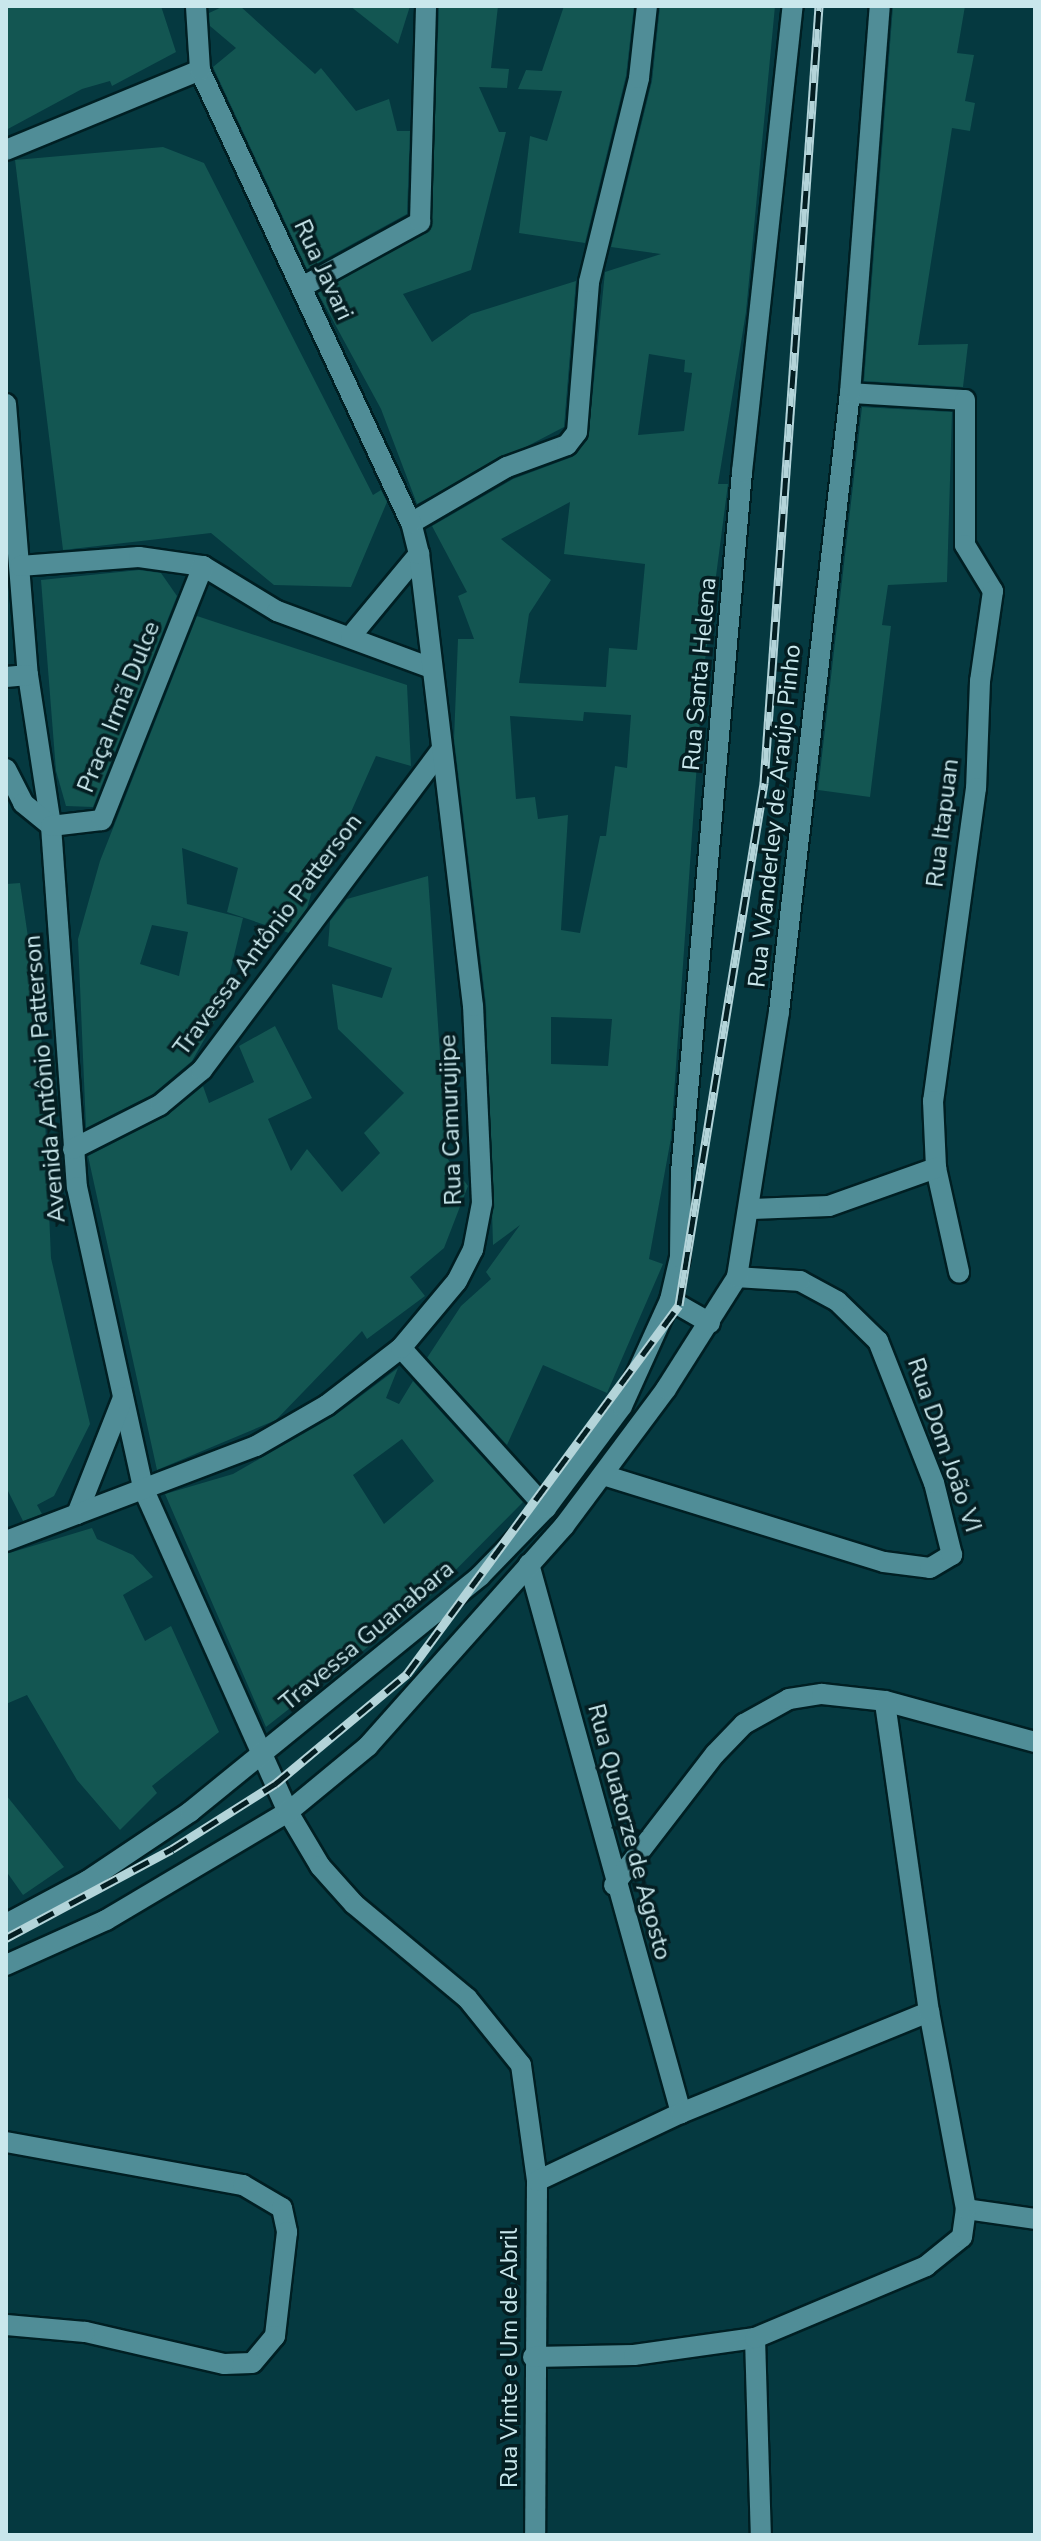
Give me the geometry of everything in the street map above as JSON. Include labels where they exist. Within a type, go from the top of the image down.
[{"type":"street","name":"Rua Javari","points":[[196,6],[200,70],[411,523],[419,554],[431,668]]},
{"type":"street","points":[[302,287],[420,222],[426,6]]},
{"type":"street","points":[[411,523],[507,467],[550,454],[573,440],[580,419],[591,270],[639,78],[647,6]]},
{"type":"street","name":"Rua Santa Helena","points":[[670,1300],[680,1257],[680,1185],[742,472],[793,6]]},
{"type":"street","name":"Rua Wanderley de Araújo Pinho","points":[[6,1965],[106,1920],[288,1812],[402,1711],[603,1475],[710,1323],[737,1277],[752,1209],[850,393],[880,6]]},
{"type":"street","points":[[6,150],[200,70]]},
{"type":"street","name":"Rua Itapuan","points":[[850,393],[957,403],[963,396],[970,424],[965,545],[993,591],[980,681],[976,788],[933,1101],[936,1168],[959,1272]]},
{"type":"street","name":"Avenida Antônio Patterson","points":[[6,404],[28,675],[51,826],[73,1149],[83,1225],[143,1488],[288,1812]]},
{"type":"street","points":[[351,636],[419,554]]},
{"type":"street","points":[[20,566],[139,557],[203,566],[277,611],[431,668]]},
{"type":"street","name":"Praça Irmã Dulce","points":[[51,826],[102,820],[203,566]]},
{"type":"street","name":"Rua Camurujipe","points":[[143,1488],[279,1436],[401,1348],[457,1281],[473,1250],[482,1203],[473,1006],[431,668]]},
{"type":"street","points":[[6,677],[28,675]]},
{"type":"street","name":"Travessa Antônio Patterson","points":[[73,1149],[160,1105],[202,1070],[441,751]]},
{"type":"street","points":[[6,769],[23,803],[51,826]]},
{"type":"street","points":[[752,1209],[829,1206],[936,1168]]},
{"type":"street","name":"Rua Dom João VI","points":[[603,1475],[884,1562],[930,1568],[952,1555],[934,1483],[878,1341],[837,1301],[800,1281],[737,1277]]},
{"type":"street","points":[[670,1300],[710,1323]]},
{"type":"street","name":"Travessa Guanabara","points":[[6,1924],[87,1881],[261,1755],[426,1625],[546,1508],[640,1378],[670,1300]]},
{"type":"street","points":[[401,1348],[546,1508]]},
{"type":"street","points":[[77,1514],[123,1398]]},
{"type":"street","points":[[6,1541],[143,1488]]},
{"type":"street","name":"Rua Quatorze de Agosto","points":[[529,1564],[614,1885],[681,2113]]},
{"type":"street","points":[[614,1885],[744,1724],[789,1699],[822,1694],[885,1701],[1035,1742]]},
{"type":"street","points":[[533,2357],[634,2355],[755,2338],[926,2266],[958,2243],[966,2209],[929,2012],[885,1701]]},
{"type":"street","name":"Rua Vinte e Um de Abril","points":[[288,1812],[320,1866],[354,1904],[467,1998],[521,2065],[537,2181],[533,2357],[535,2535]]},
{"type":"street","points":[[537,2181],[681,2113],[929,2012]]},
{"type":"street","points":[[6,2142],[243,2185],[282,2208],[287,2232],[275,2336],[252,2363],[224,2364],[85,2332],[6,2325]]},
{"type":"street","points":[[966,2209],[1035,2219]]},
{"type":"street","points":[[755,2338],[761,2535]]},
{"type":"building","points":[[6,6],[161,6],[176,52],[112,86],[110,81],[82,89],[6,130]]},
{"type":"building","points":[[224,6],[240,6],[315,74],[321,68],[356,111],[389,99],[397,131],[410,131],[407,214],[307,269],[213,67],[236,48],[210,26],[209,13]]},
{"type":"building","points":[[350,6],[410,6],[398,44]]},
{"type":"building","points":[[439,6],[498,6],[491,68],[509,69],[507,88],[479,87],[499,132],[506,132],[471,270],[403,294],[432,342],[471,314],[576,281],[564,427],[417,504],[381,409],[318,293],[431,228]]},
{"type":"building","points":[[564,6],[634,6],[626,76],[585,243],[519,233],[530,136],[547,141],[562,91],[518,89],[526,70],[542,71]]},
{"type":"building","points":[[660,6],[775,6],[746,312],[718,484],[728,484],[703,676],[671,1138],[649,1259],[663,1264],[607,1393],[543,1365],[507,1445],[427,1358],[461,1306],[491,1279],[486,1272],[520,1225],[493,1245],[486,1005],[454,739],[458,639],[474,639],[458,596],[467,592],[432,526],[513,479],[572,457],[588,439],[605,272],[661,254],[611,247],[652,81]],"holes":[[[649,354],[685,360],[684,372],[692,373],[684,431],[638,435]],[[570,502],[564,554],[645,564],[637,650],[609,648],[606,687],[519,683],[529,614],[551,580],[501,539]],[[584,712],[631,715],[627,768],[615,766],[606,836],[600,836],[580,933],[561,930],[568,815],[538,819],[535,797],[516,799],[510,716],[583,721]],[[551,1017],[612,1019],[608,1066],[551,1064]]]},
{"type":"building","points":[[893,6],[965,6],[957,53],[974,55],[965,101],[975,103],[970,131],[952,128],[918,345],[968,344],[963,387],[864,381]]},
{"type":"building","points":[[163,147],[204,163],[373,495],[381,490],[387,502],[351,587],[274,585],[211,533],[63,550],[15,160]]},
{"type":"building","points":[[862,407],[952,412],[947,582],[888,585],[882,625],[891,626],[870,797],[818,790]]},
{"type":"building","points":[[139,570],[161,573],[177,596],[93,807],[66,806],[56,771],[41,580]]},
{"type":"building","points":[[197,616],[407,685],[411,766],[376,756],[330,859],[322,857],[307,908],[289,933],[227,912],[238,868],[182,848],[187,904],[243,918],[221,1010],[192,1061],[153,1094],[86,1128],[78,939],[100,861]],"holes":[[[152,925],[188,932],[179,976],[140,964]]]},
{"type":"building","points":[[428,876],[447,1158],[468,1186],[444,1248],[410,1277],[425,1296],[367,1339],[362,1331],[276,1420],[157,1470],[88,1156],[166,1116],[203,1086],[209,1103],[254,1082],[239,1046],[275,1026],[312,1098],[268,1119],[291,1171],[307,1149],[342,1192],[380,1153],[364,1133],[404,1093],[338,1029],[332,984],[382,998],[392,968],[328,946],[330,921],[347,899]]},
{"type":"building","points":[[20,883],[41,1025],[51,1258],[90,1424],[54,1496],[37,1505],[42,1514],[23,1521],[6,1487],[6,884]]},
{"type":"building","points":[[398,1368],[386,1398],[399,1404],[413,1381],[523,1502],[420,1606],[266,1727],[165,1494],[233,1474],[334,1416]],"holes":[[[402,1439],[434,1481],[384,1524],[353,1475]]]},
{"type":"building","points":[[92,1528],[97,1539],[133,1555],[153,1577],[123,1595],[145,1641],[171,1626],[219,1732],[152,1786],[157,1793],[120,1830],[77,1780],[27,1695],[6,1704],[6,1554]]},
{"type":"building","points":[[6,1795],[64,1867],[23,1895],[6,1871]]},
{"type":"railway","points":[[6,1938],[172,1849],[275,1784],[407,1674],[679,1305],[764,783],[819,6]]}]
